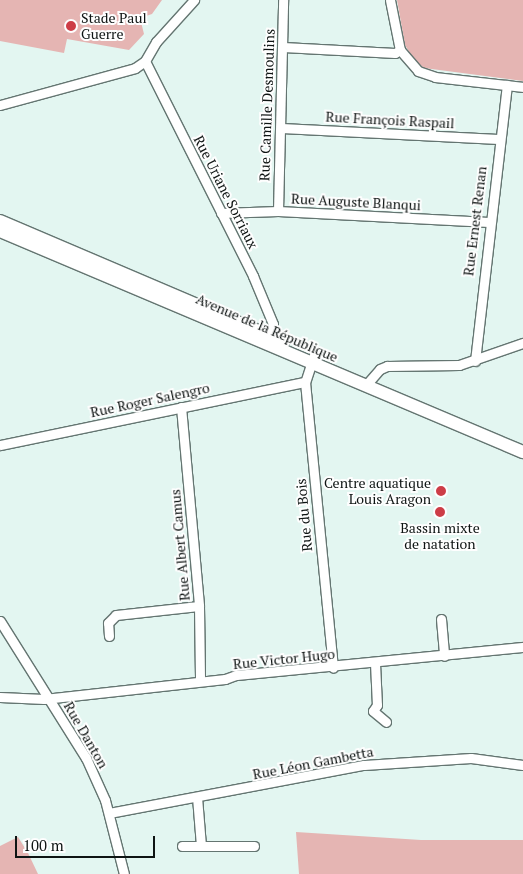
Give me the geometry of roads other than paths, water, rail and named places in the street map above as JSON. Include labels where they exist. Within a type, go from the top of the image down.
[{"type":"main road","name":"Avenue de la République","points":[[0,222],[368,382],[523,452]]},
{"type":"main road","name":"Avenue de la République","points":[[0,232],[258,343],[271,341]]},
{"type":"main road","name":"Avenue de la République","points":[[368,382],[523,442]]},
{"type":"street","points":[[0,105],[125,71],[145,61],[156,42],[194,0]]},
{"type":"street","name":"Rue Camille Desmoulins","points":[[278,211],[283,0]]},
{"type":"street","points":[[390,0],[400,50],[411,66],[425,75],[523,87]]},
{"type":"street","points":[[283,47],[395,53],[400,50]]},
{"type":"street","name":"Rue Uriane Sorriaux","points":[[145,61],[221,212],[268,311],[273,324],[271,341]]},
{"type":"street","name":"Rue Ernest Renan","points":[[475,361],[489,222],[507,84]]},
{"type":"street","name":"Rue François Raspail","points":[[281,128],[499,139]]},
{"type":"street","name":"Rue Auguste Blanqui","points":[[221,212],[278,211],[489,222]]},
{"type":"street","points":[[368,382],[387,366],[447,366],[475,361],[523,344]]},
{"type":"street","name":"Rue du Bois","points":[[312,358],[305,382],[333,668]]},
{"type":"street","name":"Rue Roger Salengro","points":[[0,445],[305,382]]},
{"type":"street","name":"Rue Albert Camus","points":[[181,408],[199,606],[200,680]]},
{"type":"street","points":[[109,636],[108,623],[116,615],[199,606]]},
{"type":"street","points":[[441,619],[444,656]]},
{"type":"street","name":"Rue Danton","points":[[0,621],[86,758],[109,813],[124,874]]},
{"type":"street","name":"Rue Victor Hugo","points":[[0,697],[48,698],[200,680],[333,668],[523,647]]},
{"type":"street","points":[[375,663],[377,705],[373,711],[386,722]]},
{"type":"street","name":"Rue Léon Gambetta","points":[[109,813],[197,798],[364,765],[471,758],[523,765]]},
{"type":"street","points":[[197,798],[201,846]]},
{"type":"street","points":[[182,846],[254,846]]},
{"type":"place","name":"Stade Paul Guerre","points":[[71,26]]},
{"type":"place","name":"Centre aquatique Louis Aragon","points":[[441,491]]},
{"type":"place","name":"Bassin mixte de natation","points":[[440,512]]}]
